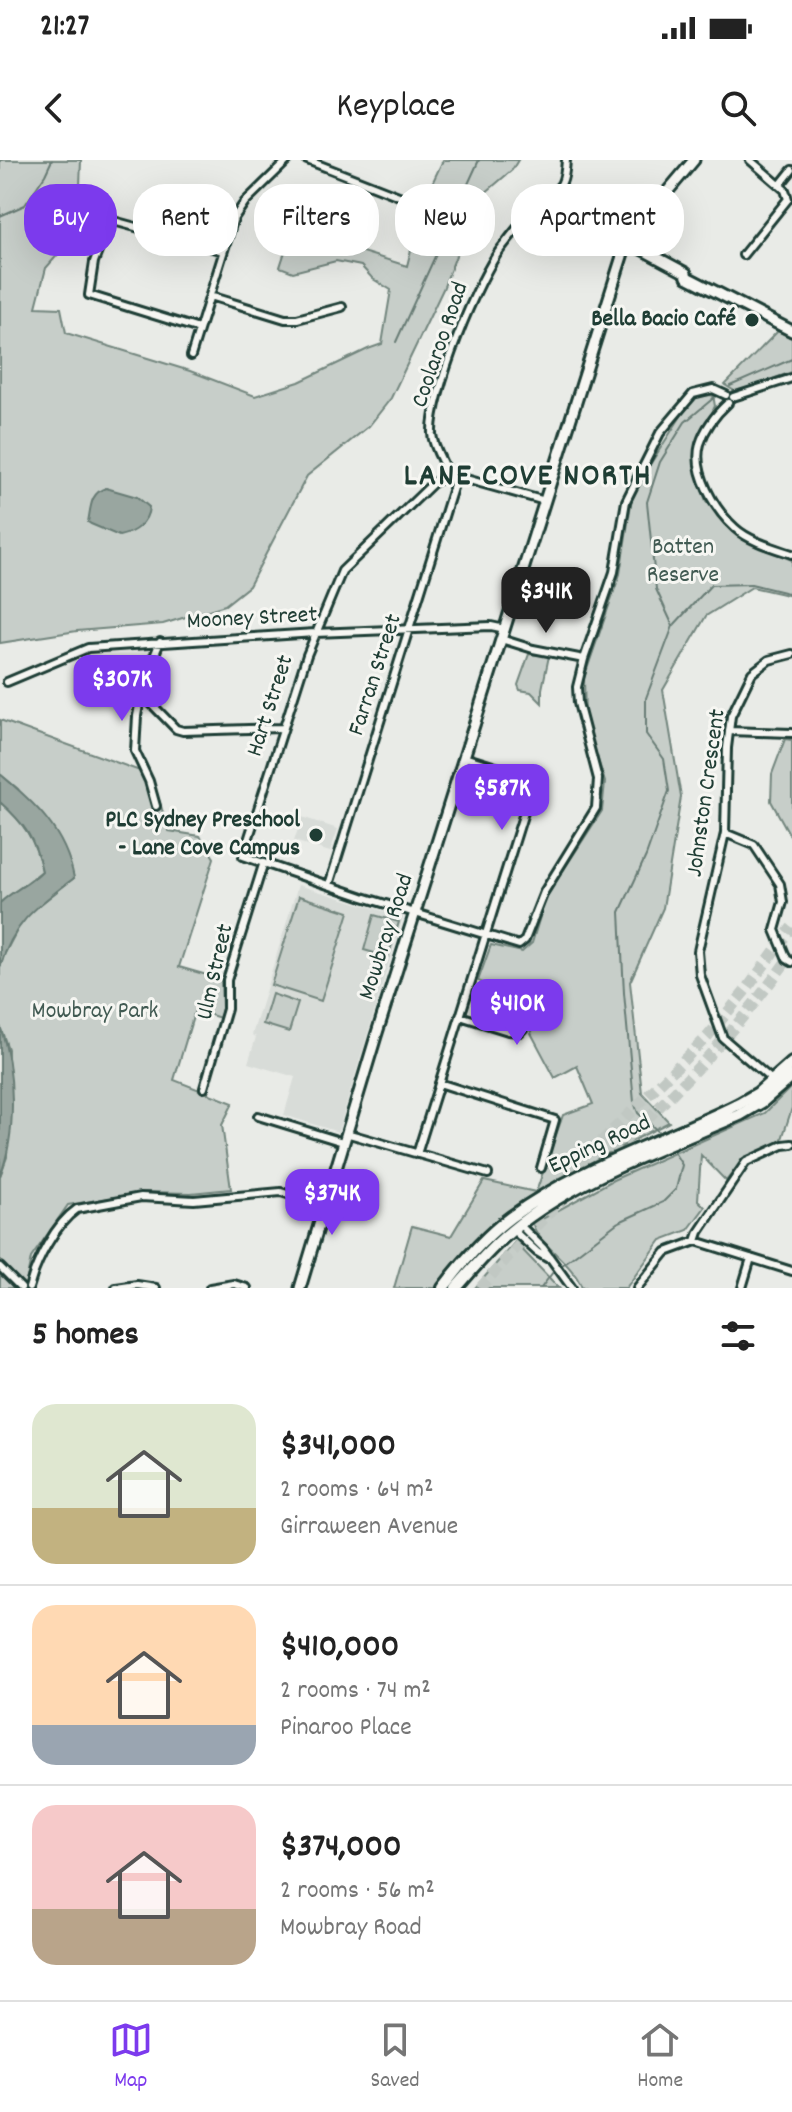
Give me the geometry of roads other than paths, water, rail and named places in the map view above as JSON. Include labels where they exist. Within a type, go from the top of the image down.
[{"type":"main road","name":"Mowbray Road","points":[[675,184],[694,160]]},
{"type":"main road","name":"Mowbray Road","points":[[300,1288],[415,913],[624,256]]},
{"type":"main road","points":[[654,256],[792,325]]},
{"type":"main road","points":[[686,273],[687,277],[792,331]]},
{"type":"main road","name":"Epping Road","points":[[443,1288],[513,1223],[691,1126],[739,1104],[791,1068]]},
{"type":"main road","name":"Epping Road","points":[[646,1150],[702,1131],[762,1102],[791,1068]]},
{"type":"main road","name":"Epping Road","points":[[456,1288],[513,1223]]},
{"type":"street","points":[[238,211],[288,160]]},
{"type":"street","points":[[307,160],[395,194]]},
{"type":"street","name":"Coolaroo Road","points":[[561,184],[566,173],[566,160]]},
{"type":"street","points":[[743,255],[788,199],[788,194],[780,185],[750,160]]},
{"type":"street","points":[[780,185],[792,170]]},
{"type":"street","points":[[133,226],[110,220],[94,262],[89,295],[199,329]]},
{"type":"street","name":"Coolaroo Road","points":[[448,474],[432,436],[433,410],[469,307],[500,249],[511,236]]},
{"type":"street","points":[[191,356],[222,256]]},
{"type":"street","points":[[210,296],[285,319],[297,319],[342,307]]},
{"type":"street","points":[[792,378],[729,398],[715,416],[700,445],[700,469],[707,488],[717,507],[735,529],[792,554]]},
{"type":"street","points":[[263,865],[519,945],[525,940],[544,892],[596,808],[598,779],[578,703],[577,687],[614,572],[626,501],[660,433],[693,394],[713,389],[729,398]]},
{"type":"street","points":[[448,474],[545,501]]},
{"type":"street","name":"Hart Street","points":[[263,865],[243,856],[315,633],[342,571],[432,484],[448,474]]},
{"type":"street","name":"Farran Street","points":[[329,885],[457,475]]},
{"type":"street","name":"Mooney Street","points":[[7,682],[88,648],[315,633],[491,626],[505,629]]},
{"type":"street","points":[[501,639],[584,659]]},
{"type":"street","points":[[156,806],[135,751],[141,693],[160,642]]},
{"type":"street","name":"Johnston Crescent","points":[[773,1081],[723,1038],[700,975],[699,940],[725,833],[729,731],[737,699],[752,673],[769,660],[792,654]]},
{"type":"street","points":[[141,693],[176,729],[183,731],[282,728]]},
{"type":"street","points":[[729,731],[792,733]]},
{"type":"street","points":[[417,1154],[531,790],[530,780],[464,757]]},
{"type":"street","points":[[725,833],[754,845],[780,884],[783,902],[775,930],[787,959],[792,962]]},
{"type":"street","name":"Ulm Street","points":[[204,1088],[227,1009],[227,980],[263,865]]},
{"type":"street","points":[[460,1016],[520,1032],[528,1023],[539,994]]},
{"type":"street","points":[[439,1083],[555,1120],[541,1168]]},
{"type":"street","points":[[258,1116],[488,1174]]},
{"type":"street","points":[[696,1241],[746,1162],[792,1144]]},
{"type":"street","points":[[29,1288],[37,1262],[69,1215],[77,1209],[141,1197],[194,1200],[281,1192],[324,1205]]},
{"type":"street","points":[[513,1223],[537,1252],[564,1274],[572,1288]]},
{"type":"street","points":[[637,1288],[666,1252],[696,1241],[789,1268]]},
{"type":"street","points":[[742,1288],[751,1258]]},
{"type":"street","points":[[0,1267],[21,1288]]},
{"type":"street","points":[[210,1288],[234,1284],[247,1288]]},
{"type":"street","points":[[116,1288],[137,1285],[156,1288]]},
{"type":"waterway","points":[[0,216],[25,205],[52,160]]},
{"type":"waterway","points":[[396,342],[479,160]]},
{"type":"waterway","points":[[730,386],[792,359]]},
{"type":"waterway","points":[[661,1134],[638,1113],[634,1102],[620,912],[646,856],[669,791],[664,759],[646,734],[646,698],[673,626],[656,589],[647,502],[660,462],[685,422],[716,396]]},
{"type":"waterway","points":[[673,626],[711,585],[751,584],[792,594]]},
{"type":"waterway","points":[[541,1288],[553,1272],[617,1223],[663,1202],[676,1189],[682,1165],[672,1149]]},
{"type":"tunnel","points":[[554,1188],[707,1037],[792,927]]},
{"type":"tunnel","points":[[599,1165],[701,1064],[792,953]]},
{"type":"tunnel","points":[[480,1288],[569,1193]]},
{"type":"place","name":"Bella Bacio Café","points":[[752,320]]},
{"type":"place","name":"PLC Sydney Preschool - Lane Cove Campus","points":[[316,835]]},
{"type":"district","name":"LANE COVE NORTH","points":[[528,478]]},
{"type":"park label","name":"Batten Reserve","points":[[683,562]]},
{"type":"park label","name":"Mowbray Park","points":[[95,1012]]}]
